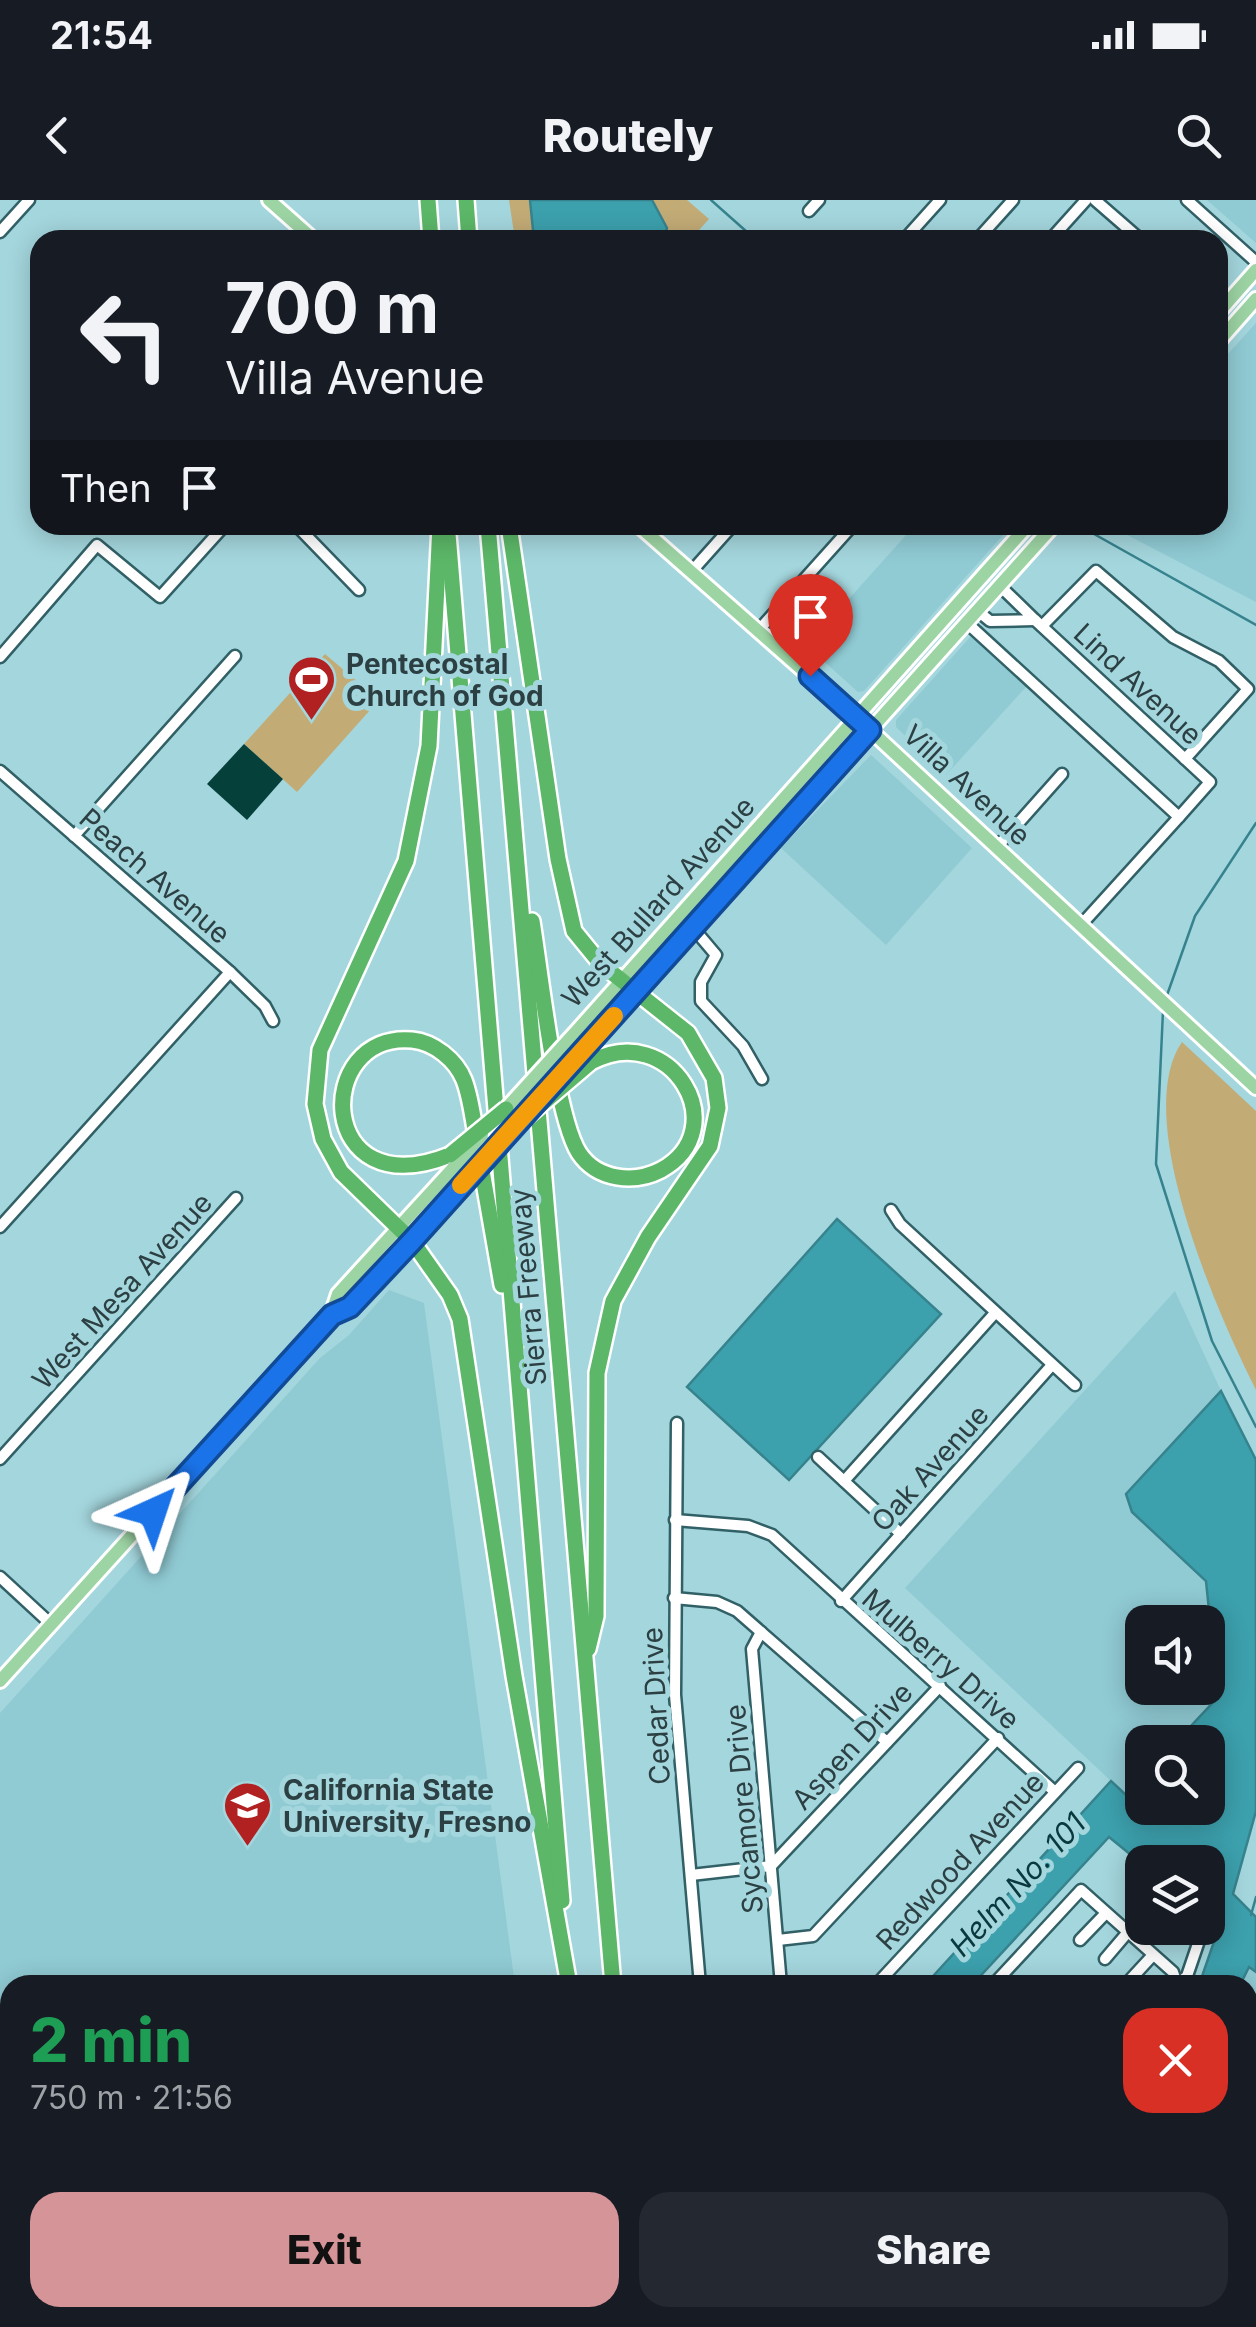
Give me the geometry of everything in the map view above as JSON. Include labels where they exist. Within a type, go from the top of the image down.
[{"type":"highway","points":[[428,200],[430,230]]},
{"type":"highway","points":[[466,200],[468,230]]},
{"type":"highway","points":[[443,535],[429,746],[406,861],[325,1036],[315,1083],[318,1121],[332,1157],[357,1192],[412,1241],[450,1295],[460,1319],[514,1676],[567,1975]]},
{"type":"highway","name":"Sierra Freeway","points":[[445,535],[521,1385],[568,1975]]},
{"type":"highway","name":"Sierra Freeway","points":[[489,535],[611,1975]]},
{"type":"highway","points":[[510,535],[565,902],[574,931],[586,949],[621,981],[638,990],[688,1033],[714,1078],[718,1108],[710,1146],[648,1237],[613,1301],[597,1373],[596,1616],[585,1663]]},
{"type":"highway","points":[[510,1131],[588,1056],[614,1053],[642,1053],[667,1064],[682,1079],[692,1102],[693,1125],[684,1149],[668,1166],[645,1176],[621,1178],[598,1171],[578,1151],[564,1106],[515,823]]},
{"type":"highway","points":[[506,1108],[452,1161],[393,1167],[366,1155],[356,1144],[343,1119],[342,1104],[347,1078],[363,1056],[387,1043],[423,1042],[446,1055],[464,1080],[521,1385]]},
{"type":"main road","points":[[269,200],[303,230]]},
{"type":"main road","points":[[1228,302],[1256,270]]},
{"type":"main road","points":[[1228,331],[1256,299]]},
{"type":"main road","name":"Villa Avenue","points":[[649,535],[856,717],[1251,1083]]},
{"type":"main road","name":"West Bullard Avenue","points":[[506,1108],[1019,535]]},
{"type":"main road","name":"West Bullard Avenue","points":[[588,1056],[638,990],[1044,535]]},
{"type":"main road","points":[[694,929],[694,916],[716,892],[744,844]]},
{"type":"main road","points":[[0,1682],[332,1315],[350,1307],[510,1131]]},
{"type":"main road","points":[[332,1315],[338,1294],[398,1229],[452,1161]]},
{"type":"street","points":[[0,232],[29,200]]},
{"type":"street","points":[[809,211],[818,200]]},
{"type":"street","points":[[913,230],[940,200]]},
{"type":"street","points":[[986,230],[1013,200]]},
{"type":"street","points":[[1059,230],[1086,200]]},
{"type":"street","points":[[1096,200],[1130,230]]},
{"type":"street","points":[[1187,200],[1220,230]]},
{"type":"street","points":[[1228,237],[1256,262]]},
{"type":"street","points":[[0,657],[97,545],[160,597],[216,535]]},
{"type":"street","points":[[306,535],[359,590]]},
{"type":"street","points":[[690,572],[724,535]]},
{"type":"street","points":[[758,631],[844,535]]},
{"type":"street","points":[[1039,623],[1096,571],[1182,644],[1219,660],[1248,688],[1184,759]]},
{"type":"street","name":"Lind Avenue","points":[[1001,587],[1210,782],[1179,818]]},
{"type":"street","name":"Lind Avenue","points":[[978,612],[990,621],[1039,623]]},
{"type":"street","points":[[967,623],[1179,818],[1081,925]]},
{"type":"street","points":[[74,836],[235,656]]},
{"type":"street","name":"Peach Avenue","points":[[0,772],[230,972],[265,1006],[273,1021]]},
{"type":"street","points":[[997,847],[1062,774]]},
{"type":"street","points":[[694,929],[716,954],[701,982],[701,1001],[743,1046],[762,1079]]},
{"type":"street","points":[[0,1227],[230,972]]},
{"type":"street","points":[[1251,1083],[1256,1067]]},
{"type":"street","name":"West Mesa Avenue","points":[[0,1459],[236,1198]]},
{"type":"street","points":[[892,1210],[900,1224],[1074,1385]]},
{"type":"street","points":[[844,1481],[995,1313]]},
{"type":"street","name":"Oak Avenue","points":[[841,1601],[1052,1366]]},
{"type":"street","name":"Cedar Drive","points":[[677,1424],[675,1695],[699,1975]]},
{"type":"street","points":[[818,1457],[901,1534]]},
{"type":"street","name":"Mulberry Drive","points":[[676,1520],[748,1526],[772,1535],[1055,1792]]},
{"type":"street","points":[[0,1578],[52,1625]]},
{"type":"street","points":[[674,1598],[717,1602],[737,1610],[887,1742]]},
{"type":"street","name":"Sycamore Drive","points":[[761,1632],[752,1649],[780,1975]]},
{"type":"street","name":"Aspen Drive","points":[[771,1866],[940,1686]]},
{"type":"street","points":[[778,1940],[813,1936],[998,1738]]},
{"type":"street","name":"Redwood Avenue","points":[[885,1975],[1078,1768]]},
{"type":"street","points":[[690,1874],[771,1866]]},
{"type":"street","points":[[1002,1975],[1080,1890],[1125,1929]]},
{"type":"street","points":[[1080,1940],[1106,1913]]},
{"type":"street","points":[[1104,1959],[1125,1935]]},
{"type":"street","points":[[1142,1945],[1173,1975]]},
{"type":"street","points":[[1186,1975],[1197,1945]]},
{"type":"street","points":[[1135,1975],[1153,1955]]},
{"type":"shaded area","points":[[509,200],[687,200],[709,219],[699,230],[514,230]]},
{"type":"shaded area","points":[[1207,200],[1256,200],[1256,243]]},
{"type":"shaded area","points":[[1256,323],[1256,602],[1127,535],[1228,535],[1228,354]]},
{"type":"shaded area","points":[[906,535],[1003,535],[864,691],[858,692],[807,646]]},
{"type":"shaded area","points":[[981,625],[1036,676],[946,775],[896,727],[896,720]]},
{"type":"shaded area","name":"Pentecostal Church of God","points":[[325,654],[379,700],[297,792],[244,744]]},
{"type":"shaded area","points":[[871,755],[972,848],[886,945],[781,848]]},
{"type":"shaded area","points":[[1182,1042],[1256,1111],[1256,1390],[1203,1268],[1173,1166],[1166,1118],[1169,1075]]},
{"type":"shaded area","name":"California State University, Fresno","points":[[389,1290],[424,1303],[514,1975],[0,1975],[0,1713],[320,1358],[349,1335]]},
{"type":"shaded area","points":[[1175,1291],[1221,1391],[1126,1494],[1132,1512],[1206,1580],[1209,1605],[1125,1605],[1125,1705],[1211,1705],[1192,1725],[1125,1725],[1125,1794],[905,1588]]},
{"type":"water","points":[[530,200],[652,200],[667,228],[666,230],[533,230]]},
{"type":"water","points":[[837,1219],[941,1314],[789,1480],[687,1387]]},
{"type":"water","name":"Helm No. 101","points":[[1221,1391],[1256,1460],[1256,1811],[1233,1894],[1256,1917],[1256,1972],[1249,1967],[1245,1975],[1202,1975],[1213,1945],[1225,1945],[1225,1845],[1125,1845],[1125,1850],[1109,1837],[981,1975],[934,1975],[1111,1781],[1125,1794],[1125,1825],[1225,1825],[1225,1725],[1192,1725],[1211,1705],[1225,1705],[1225,1605],[1208,1605],[1206,1581],[1132,1512],[1126,1494]]},
{"type":"building","points":[[244,744],[283,779],[247,820],[207,784]]},
{"type":"waterway","points":[[711,200],[745,230]]},
{"type":"waterway","points":[[1096,535],[1256,625]]},
{"type":"waterway","points":[[1166,998],[1195,916],[1256,823]]},
{"type":"waterway","points":[[1163,1011],[1156,1164],[1212,1341],[1256,1427]]},
{"type":"waterway","points":[[1251,1915],[1256,1897]]},
{"type":"slow traffic","points":[[461,1185],[614,1016]]},
{"type":"place","name":"Pentecostal Church of God","points":[[311,722]]},
{"type":"place","name":"California State University, Fresno","points":[[248,1848]]},
{"type":"route","points":[[153,1512],[332,1315],[350,1307],[412,1241],[870,730],[810,676]]}]
